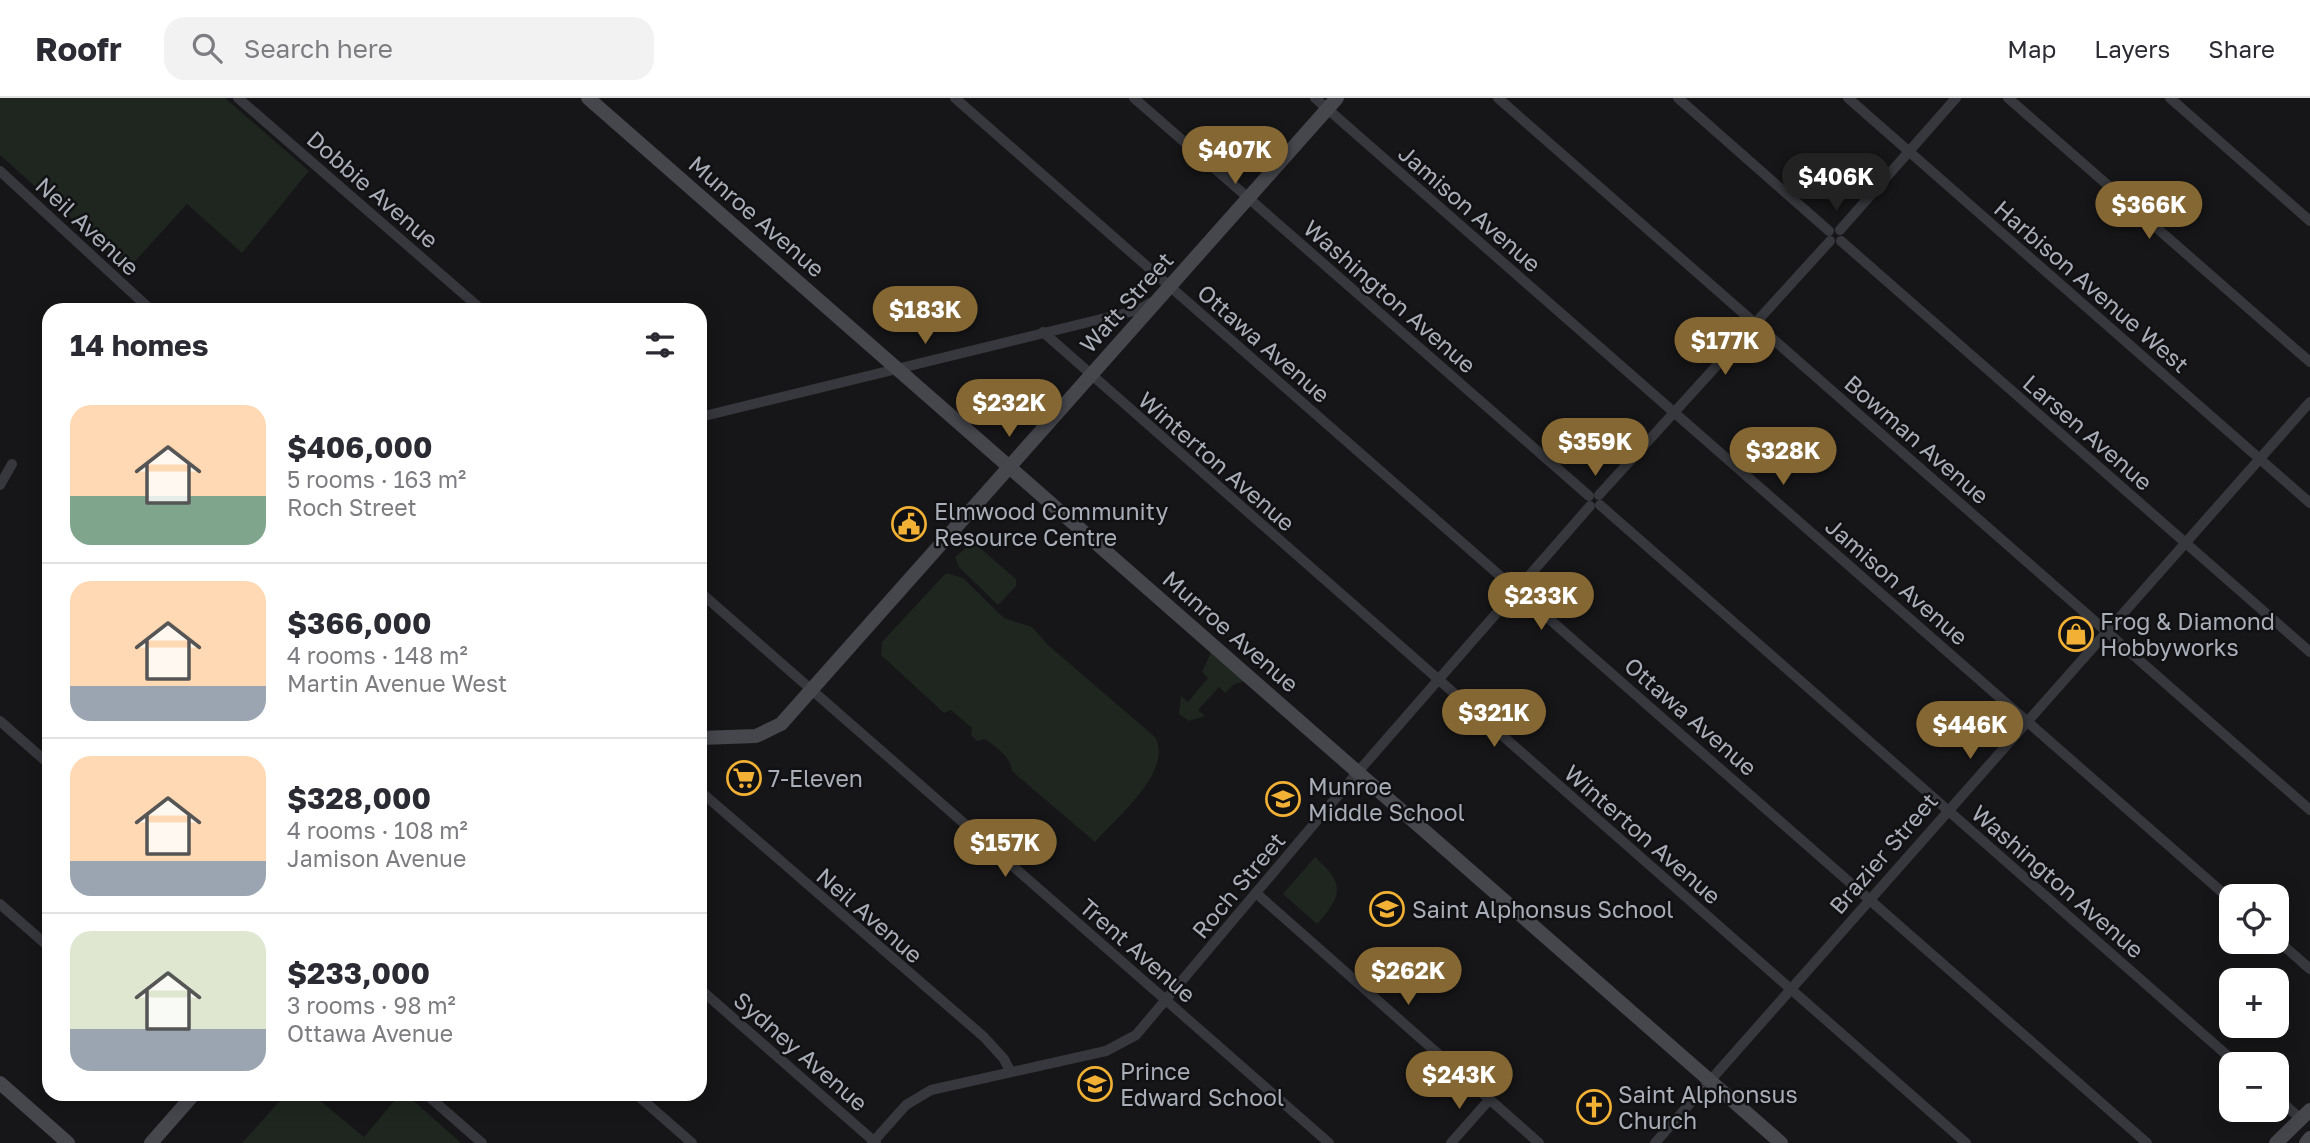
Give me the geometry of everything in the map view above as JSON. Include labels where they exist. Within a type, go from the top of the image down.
[{"type":"street","name":"Dobbie Avenue","points":[[238,98],[474,303]]},
{"type":"street","name":"Munroe Avenue","points":[[588,98],[1782,1143]]},
{"type":"street","name":"Ottawa Avenue","points":[[955,98],[1165,291],[1517,590],[2147,1143]]},
{"type":"street","name":"Washington Avenue","points":[[1134,98],[2223,1052]]},
{"type":"street","name":"Jamison Avenue","points":[[1315,98],[1333,103],[1672,411],[2219,889]]},
{"type":"street","name":"Bowman Avenue","points":[[1498,98],[2310,810]]},
{"type":"street","name":"Larsen Avenue","points":[[1678,98],[2310,652]]},
{"type":"street","name":"Harbison Avenue West","points":[[1848,98],[2310,502]]},
{"type":"street","name":"Roch Street","points":[[874,1142],[915,1098],[931,1090],[1115,1047],[1136,1035],[1357,773],[1672,411],[1756,324],[1956,98]]},
{"type":"street","points":[[2008,98],[2310,362]]},
{"type":"street","points":[[2170,98],[2310,221]]},
{"type":"street","name":"Watt Street","points":[[707,738],[739,738],[769,732],[781,724],[1333,103]]},
{"type":"street","name":"Neil Avenue","points":[[0,171],[143,303]]},
{"type":"street","points":[[707,415],[1138,310],[1165,291]]},
{"type":"street","name":"Winterton Avenue","points":[[1043,332],[1966,1143]]},
{"type":"street","name":"Brazier Street","points":[[1655,1143],[1947,809],[2310,402]]},
{"type":"street","points":[[0,485],[12,464]]},
{"type":"street","name":"Trent Avenue","points":[[707,598],[1329,1143]]},
{"type":"street","points":[[0,721],[42,758]]},
{"type":"street","name":"Neil Avenue","points":[[707,797],[984,1037],[1004,1059],[1010,1071]]},
{"type":"street","points":[[1256,893],[1539,1143]]},
{"type":"street","points":[[0,904],[42,941]]},
{"type":"street","points":[[2289,951],[2310,969]]},
{"type":"street","name":"Sydney Avenue","points":[[707,995],[874,1142]]},
{"type":"street","points":[[0,1083],[68,1143]]},
{"type":"street","points":[[1451,1143],[1489,1100]]},
{"type":"street","points":[[151,1143],[188,1101]]},
{"type":"street","points":[[434,1101],[482,1143]]},
{"type":"street","points":[[644,1101],[692,1143]]},
{"type":"street","points":[[2285,1140],[2305,1114],[2289,1105]]},
{"type":"street","points":[[2306,1143],[2310,1138]]},
{"type":"shaded area","points":[[0,98],[225,98],[309,171],[242,253],[187,204],[128,269],[0,155]]},
{"type":"shaded area","points":[[973,542],[1016,579],[1016,586],[998,605],[959,567],[955,557]]},
{"type":"shaded area","points":[[946,573],[963,578],[1004,618],[1032,627],[1048,645],[1155,737],[1159,750],[1157,764],[1150,779],[1095,842],[1012,771],[1009,761],[998,749],[985,739],[977,741],[971,735],[972,728],[951,710],[944,713],[881,655],[882,642]]},
{"type":"shaded area","points":[[1211,652],[1244,681],[1233,685],[1225,693],[1219,687],[1198,710],[1205,716],[1189,721],[1179,714],[1181,696],[1188,702],[1208,678],[1202,672]]},
{"type":"shaded area","points":[[1315,857],[1332,875],[1337,890],[1332,905],[1317,924],[1283,894]]},
{"type":"shaded area","points":[[280,1101],[320,1101],[364,1137],[394,1101],[414,1101],[461,1143],[242,1143]]},
{"type":"place","name":"Elmwood Community Resource Centre","points":[[909,524]]},
{"type":"place","name":"Frog & Diamond Hobbyworks","points":[[2076,634]]},
{"type":"place","name":"7-Eleven","points":[[744,778]]},
{"type":"place","name":"Munroe Middle School","points":[[1283,799]]},
{"type":"place","name":"Saint Alphonsus School","points":[[1387,909]]},
{"type":"place","name":"Prince Edward School","points":[[1095,1084]]},
{"type":"place","name":"Saint Alphonsus Church","points":[[1594,1107]]}]
